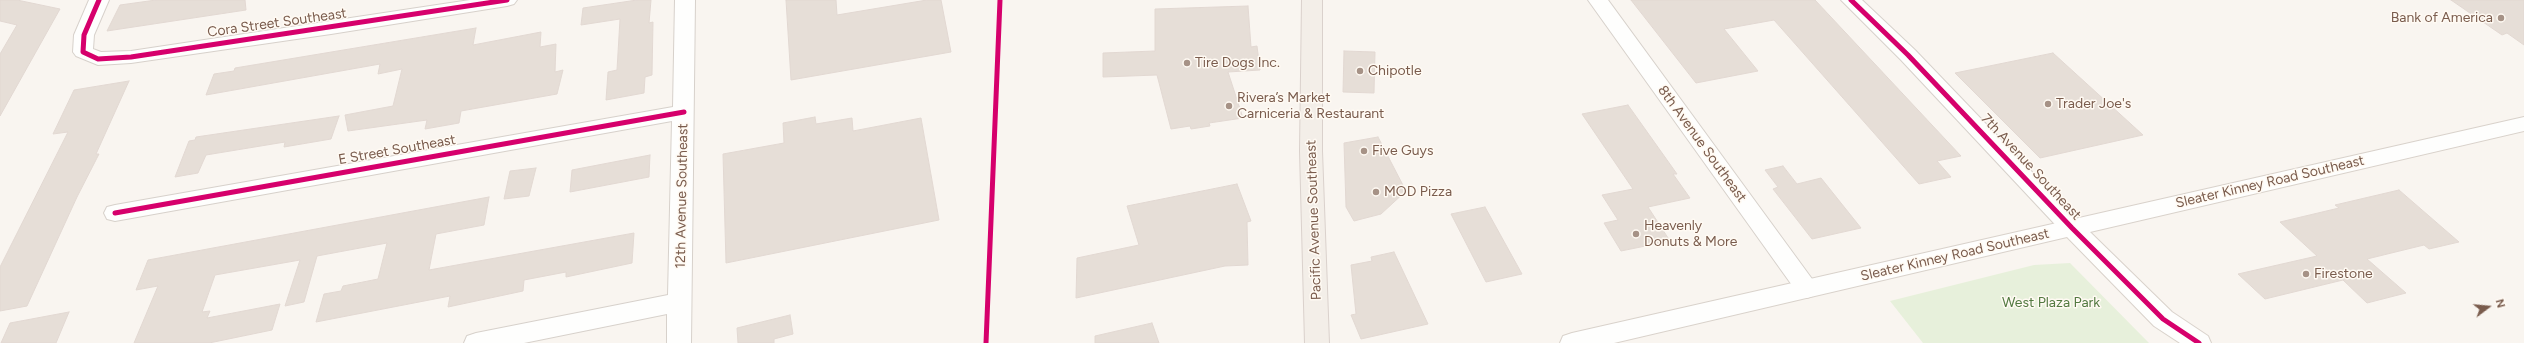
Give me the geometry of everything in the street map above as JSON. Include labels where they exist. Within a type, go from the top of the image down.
[{"type":"main road","name":"Pacific Avenue Southeast","points":[[1312,0],[1311,151],[1317,343]]},
{"type":"street","name":"Cora Street Southeast","points":[[99,0],[84,35],[83,52],[98,59],[131,57],[324,29],[507,0]]},
{"type":"street","name":"12th Avenue Southeast","points":[[679,343],[685,0]]},
{"type":"street","name":"8th Avenue Southeast","points":[[1598,0],[1807,289]]},
{"type":"street","name":"7th Avenue Southeast","points":[[1851,0],[1908,55],[2072,228],[2163,319],[2200,343]]},
{"type":"street","name":"E Street Southeast","points":[[115,213],[294,180],[684,112]]},
{"type":"street","name":"Sleater Kinney Road Southeast","points":[[1572,343],[2524,124]]},
{"type":"street","points":[[476,343],[680,302]]},
{"type":"green space","name":"West Plaza Park","points":[[2070,263],[2149,343],[1923,343],[1890,301],[2034,265]]},
{"type":"building","points":[[0,0],[17,0],[60,9],[0,116],[0,54],[17,25],[0,21]]},
{"type":"building","points":[[156,0],[245,0],[246,10],[107,31],[120,5]]},
{"type":"building","points":[[637,0],[651,0],[649,23],[653,22],[652,75],[645,77],[644,93],[606,100],[608,72],[617,70],[620,19],[581,25],[583,8]]},
{"type":"building","points":[[786,0],[836,0],[837,15],[927,0],[941,0],[951,52],[791,80]]},
{"type":"building","points":[[1631,0],[1815,0],[1961,156],[1937,161],[1951,177],[1919,184],[1774,20],[1724,29],[1758,71],[1696,83]]},
{"type":"building","name":"Bank of America","points":[[2451,0],[2524,0],[2524,45],[2507,33],[2502,35]]},
{"type":"building","points":[[1248,6],[1251,47],[1257,46],[1260,70],[1228,72],[1243,118],[1209,123],[1210,126],[1191,129],[1190,126],[1171,129],[1157,75],[1103,77],[1103,53],[1155,51],[1155,9]]},
{"type":"building","points":[[476,28],[473,45],[541,32],[540,47],[556,44],[555,72],[563,70],[557,94],[461,111],[459,123],[425,129],[427,120],[348,131],[345,115],[393,106],[402,69],[378,74],[380,64],[206,95],[214,74],[234,71],[235,68]]},
{"type":"building","points":[[1344,51],[1375,52],[1374,93],[1343,92]]},
{"type":"building","name":"Trader Joe's","points":[[2053,53],[2143,135],[2040,158],[1955,73]]},
{"type":"building","points":[[129,81],[96,154],[99,154],[77,197],[27,306],[0,311],[0,267],[68,132],[53,134],[74,90]]},
{"type":"building","points":[[1628,105],[1677,174],[1673,174],[1690,198],[1648,207],[1670,241],[1621,251],[1604,223],[1618,220],[1602,195],[1633,189],[1582,114]]},
{"type":"building","points":[[339,116],[331,139],[284,147],[285,142],[206,155],[198,173],[175,177],[189,141],[195,140],[196,137]]},
{"type":"building","points":[[815,117],[816,124],[852,118],[853,131],[921,118],[939,220],[726,263],[723,154],[784,143],[783,123]]},
{"type":"building","points":[[1378,137],[1406,191],[1381,214],[1354,221],[1346,207],[1344,143]]},
{"type":"building","points":[[650,155],[649,177],[570,192],[572,170]]},
{"type":"building","points":[[1783,166],[1797,184],[1821,178],[1861,228],[1812,239],[1773,189],[1778,187],[1765,170]]},
{"type":"building","points":[[536,168],[529,196],[504,199],[510,171]]},
{"type":"building","points":[[1237,184],[1251,221],[1247,222],[1248,265],[1225,266],[1076,298],[1077,258],[1139,245],[1127,206]]},
{"type":"building","points":[[2399,190],[2459,242],[2429,249],[2424,245],[2367,259],[2406,293],[2367,303],[2343,280],[2265,299],[2238,274],[2317,256],[2280,222],[2339,208],[2335,205]]},
{"type":"building","points":[[489,197],[484,225],[436,234],[429,270],[634,233],[632,263],[566,277],[566,272],[524,280],[523,291],[448,307],[450,296],[316,322],[324,294],[341,291],[343,286],[378,279],[387,243],[317,256],[304,302],[285,306],[300,260],[215,275],[202,312],[210,311],[207,318],[280,304],[272,330],[209,343],[134,343],[158,286],[136,290],[148,260]]},
{"type":"building","points":[[1485,207],[1522,274],[1486,282],[1451,214]]},
{"type":"building","points":[[1394,252],[1428,324],[1361,339],[1351,315],[1356,314],[1351,265],[1372,261],[1371,257]]},
{"type":"building","points":[[69,312],[56,343],[1,343],[10,323]]},
{"type":"building","points":[[790,315],[793,334],[774,339],[774,343],[738,343],[737,328]]},
{"type":"building","points":[[1152,323],[1159,343],[1095,343],[1095,336]]},
{"type":"cycle path","points":[[99,0],[84,35],[83,52],[98,59],[131,57],[331,28],[507,0]]},
{"type":"cycle path","points":[[986,343],[1000,0]]},
{"type":"cycle path","points":[[1851,0],[1908,55],[2072,228],[2163,319],[2199,343]]},
{"type":"cycle path","points":[[115,213],[684,112]]},
{"type":"place","name":"Bank of America","points":[[2501,18]]},
{"type":"place","name":"Tire Dogs Inc.","points":[[1187,63]]},
{"type":"place","name":"Chipotle","points":[[1360,71]]},
{"type":"place","name":"Trader Joe's","points":[[2048,104]]},
{"type":"place","name":"Rivera’s Market Carniceria & Restaurant","points":[[1229,106]]},
{"type":"place","name":"Five Guys","points":[[1364,151]]},
{"type":"place","name":"MOD Pizza","points":[[1376,192]]},
{"type":"place","name":"Heavenly Donuts & More","points":[[1636,234]]},
{"type":"place","name":"Firestone","points":[[2306,274]]}]
